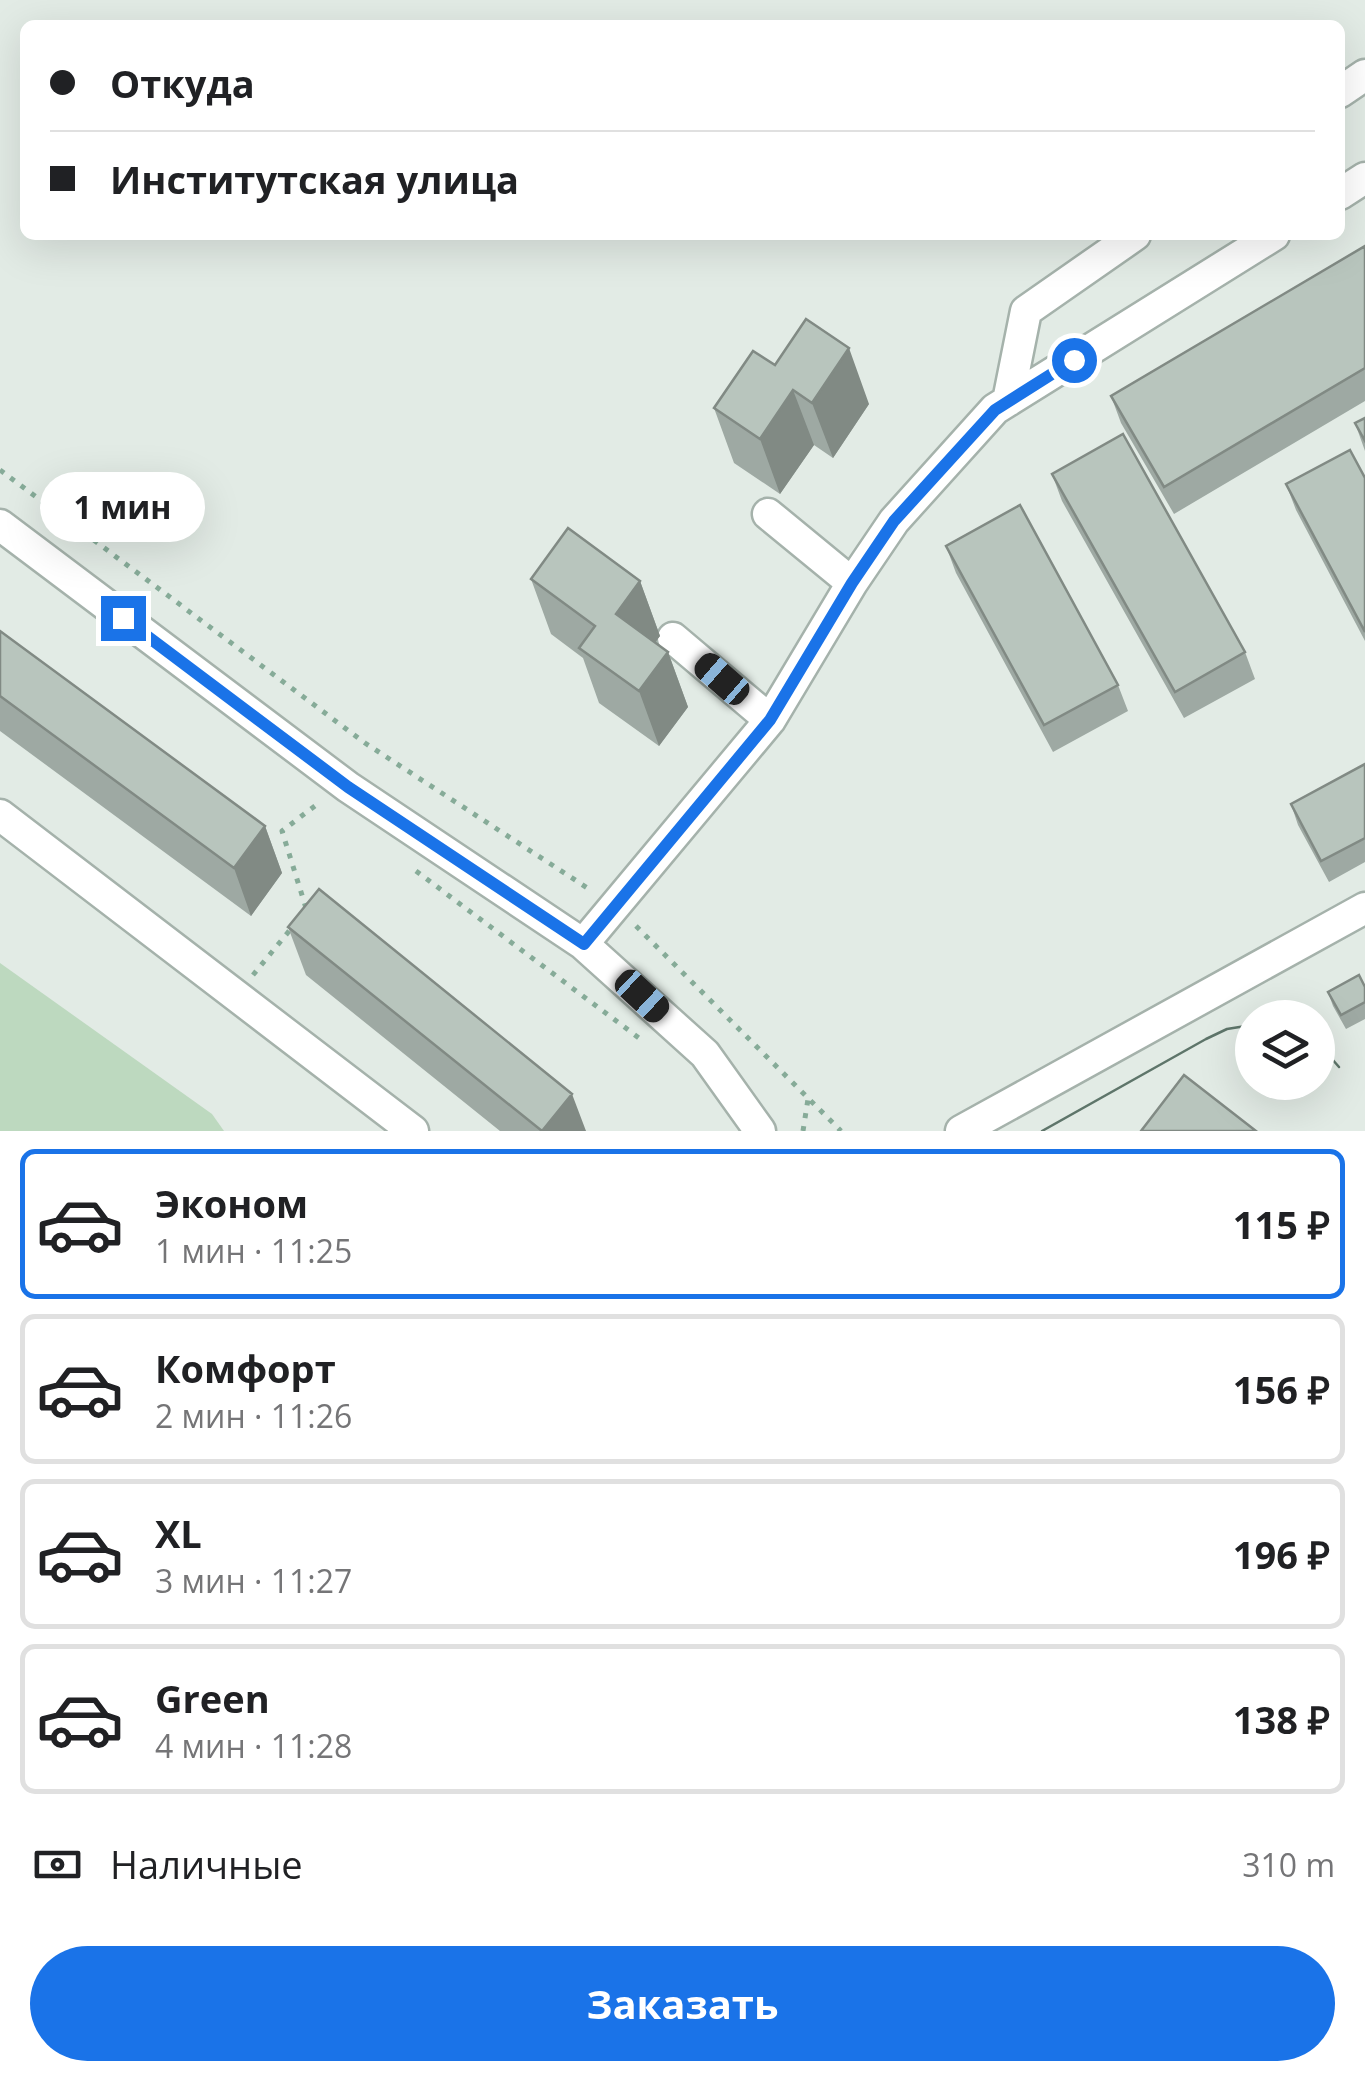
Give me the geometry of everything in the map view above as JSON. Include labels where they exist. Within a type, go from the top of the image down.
[{"type":"street","points":[[1008,401],[1026,311],[1128,240]]},
{"type":"street","points":[[584,944],[770,720],[894,521],[995,410],[1266,240]]},
{"type":"street","points":[[768,514],[852,583]]},
{"type":"street","points":[[0,525],[338,780],[584,944],[705,1054],[760,1131]]},
{"type":"street","points":[[673,638],[770,720]]},
{"type":"street","points":[[0,816],[413,1131]]},
{"type":"street","points":[[961,1131],[1365,908]]},
{"type":"path","points":[[0,470],[365,744],[322,800],[282,831],[306,910]]},
{"type":"path","points":[[402,860],[655,1050]]},
{"type":"path","points":[[236,996],[294,924]]},
{"type":"path","points":[[803,1131],[808,1098]]},
{"type":"green space","points":[[0,963],[212,1114],[224,1131],[0,1131]]},
{"type":"building","points":[[1365,246],[1365,368],[1164,487],[1111,396]]},
{"type":"building","points":[[806,319],[849,348],[812,403],[793,390],[760,439],[714,408],[753,351],[775,365]]},
{"type":"building","points":[[1365,418],[1365,441],[1355,423]]},
{"type":"building","points":[[1123,434],[1245,652],[1175,692],[1052,474]]},
{"type":"building","points":[[1350,450],[1365,478],[1365,632],[1286,484]]},
{"type":"building","points":[[1020,505],[1118,685],[1044,725],[946,546]]},
{"type":"building","points":[[568,528],[640,581],[616,614],[668,652],[639,691],[579,648],[595,626],[531,579]]},
{"type":"building","points":[[0,631],[265,826],[234,868],[0,696]]},
{"type":"building","points":[[1365,764],[1365,838],[1321,861],[1291,804]]},
{"type":"building","points":[[319,889],[572,1094],[542,1131],[288,927]]},
{"type":"building","points":[[1359,975],[1365,987],[1365,1002],[1341,1015],[1328,992]]},
{"type":"building","points":[[1184,1075],[1256,1131],[1141,1131]]},
{"type":"tram line","points":[[1042,1131],[1206,1039],[1235,1028]]},
{"type":"tram line","points":[[1335,1062],[1339,1067]]},
{"type":"route","points":[[123,618],[348,787],[584,944],[770,720],[894,521],[995,410],[1074,360]]}]
